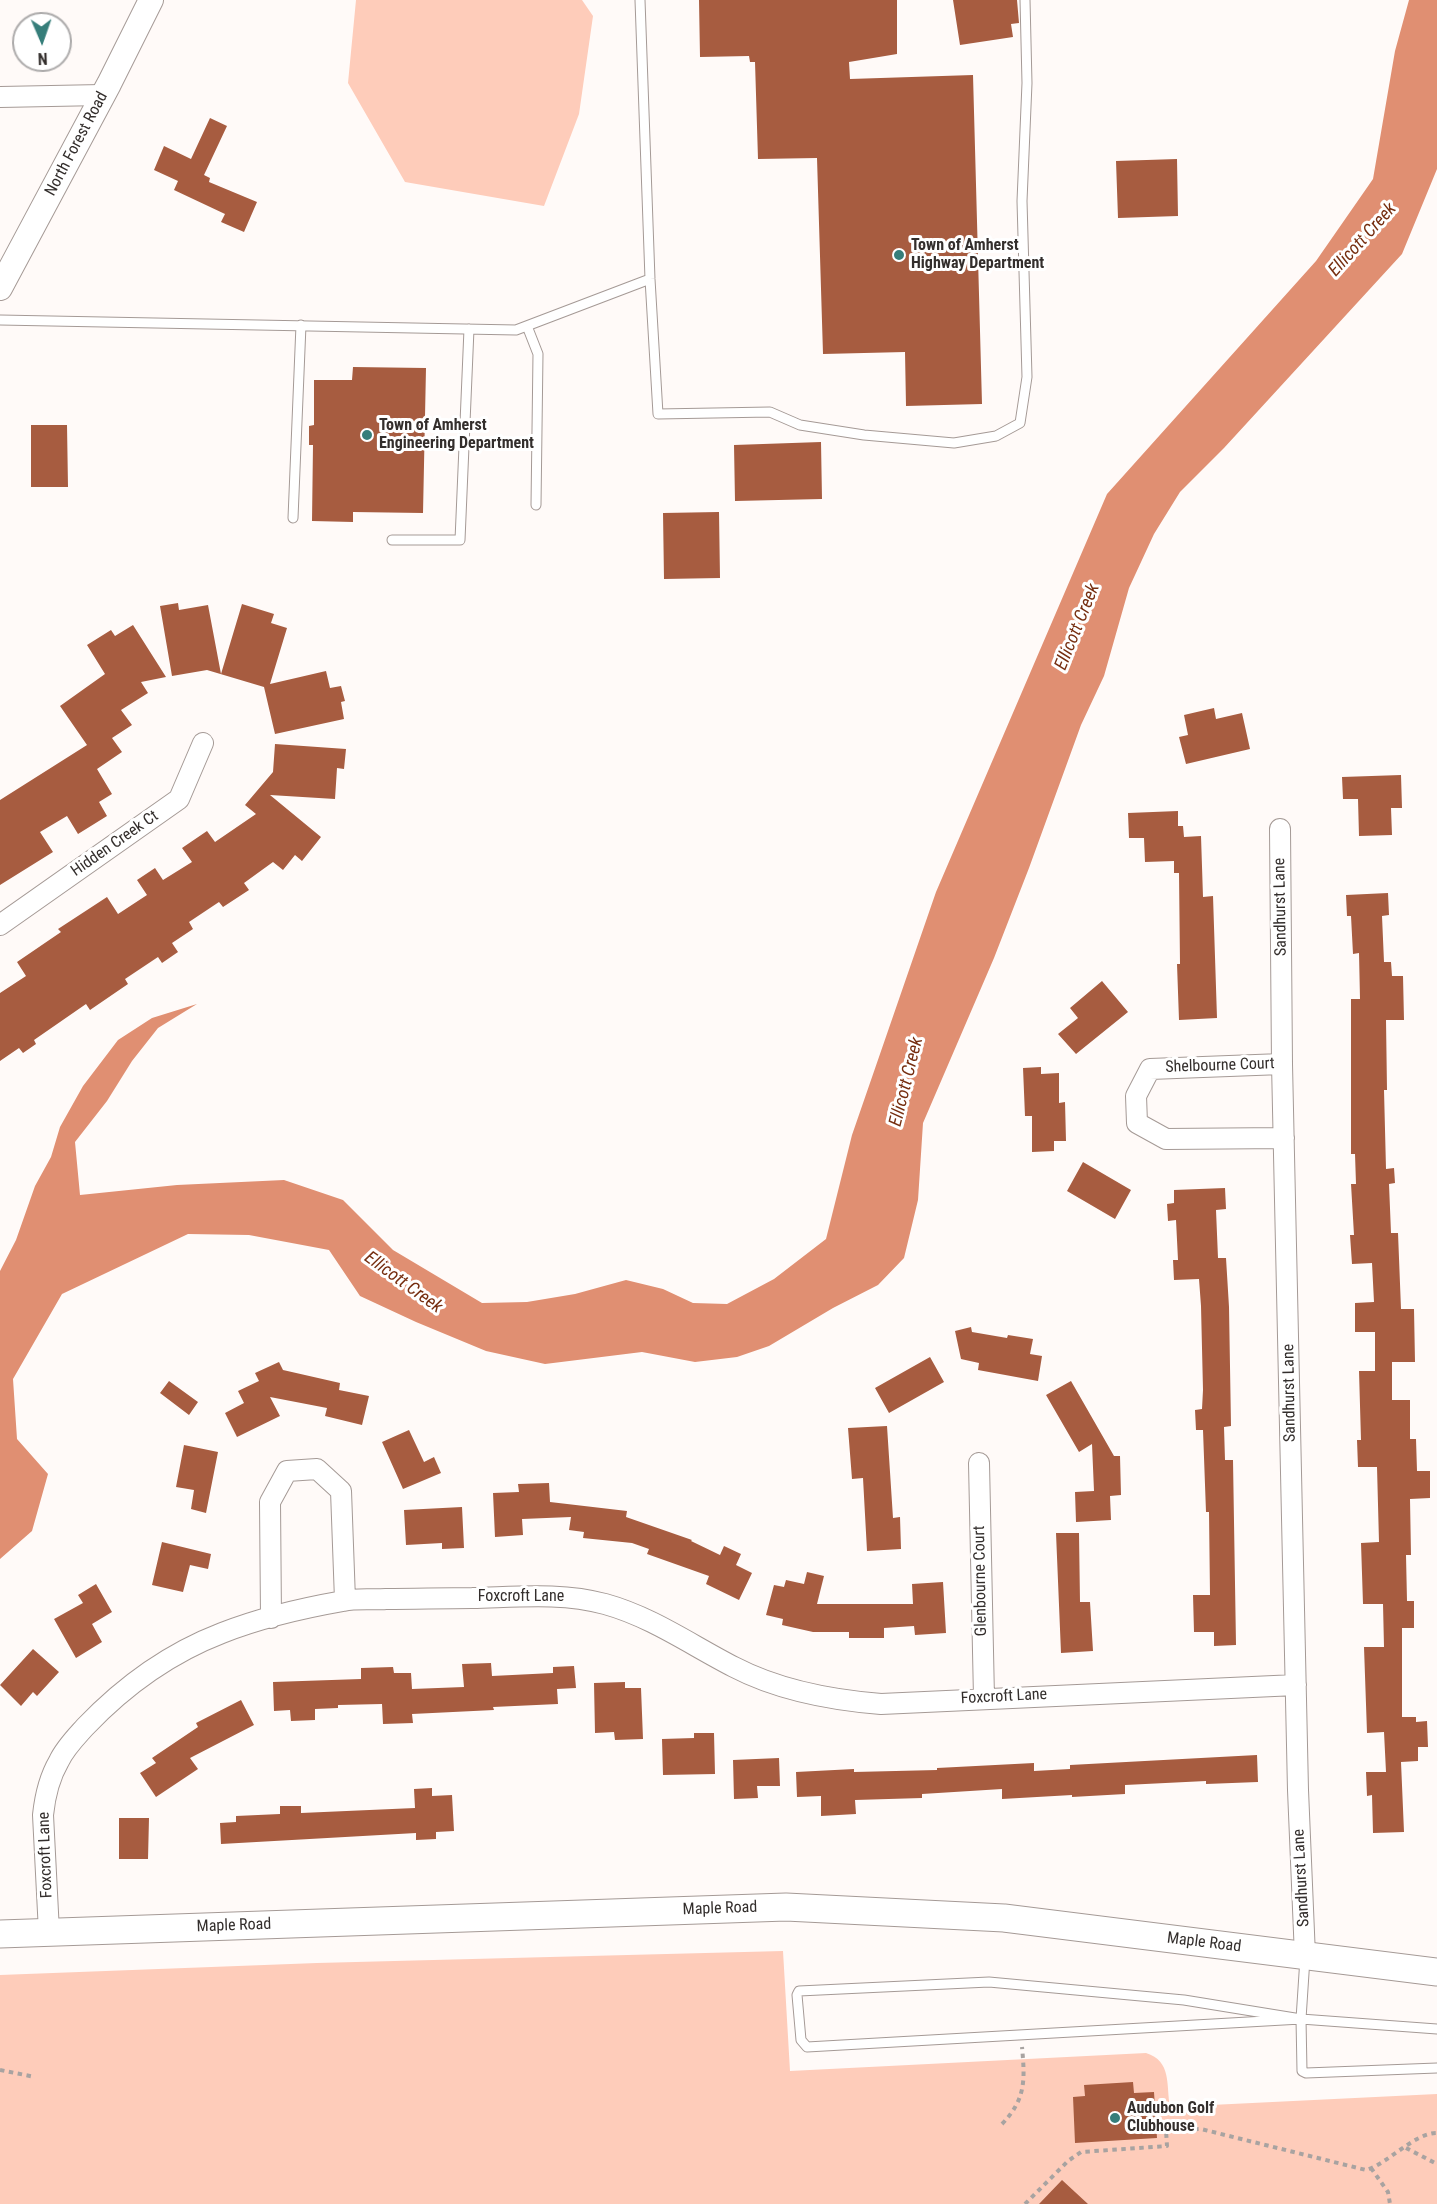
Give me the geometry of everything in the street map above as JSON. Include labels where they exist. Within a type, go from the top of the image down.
[{"type":"main road","name":"Maple Road","points":[[0,1934],[786,1907],[1004,1918],[1437,1972]]},
{"type":"street","name":"North Forest Road","points":[[0,288],[151,0]]},
{"type":"street","points":[[0,97],[102,95]]},
{"type":"street","name":"Hidden Creek Ct","points":[[0,925],[179,799],[203,742]]},
{"type":"street","name":"Sandhurst Lane","points":[[1280,830],[1282,1064],[1299,1832],[1305,1956]]},
{"type":"street","name":"Shelbourne Court","points":[[1282,1064],[1149,1069],[1136,1096],[1137,1123],[1166,1139],[1284,1138]]},
{"type":"street","name":"Glenbourne Court","points":[[979,1463],[984,1698]]},
{"type":"street","points":[[271,1618],[270,1502],[287,1471],[317,1469],[341,1491],[345,1600]]},
{"type":"street","name":"Foxcroft Lane","points":[[49,1932],[43,1815],[49,1782],[59,1759],[74,1739],[127,1687],[190,1647],[224,1632],[345,1600],[566,1596],[605,1604],[650,1621],[736,1668],[779,1686],[823,1698],[882,1704],[1296,1685]]},
{"type":"lane","points":[[640,0],[650,279],[658,414],[770,412],[800,425],[864,435],[954,443],[996,436],[1020,423],[1027,377],[1022,201],[1027,83],[1025,0]]},
{"type":"lane","points":[[0,320],[516,330],[650,279]]},
{"type":"lane","points":[[293,518],[301,325]]},
{"type":"lane","points":[[527,326],[538,354],[536,505]]},
{"type":"lane","points":[[392,540],[460,540],[469,329]]},
{"type":"lane","points":[[1305,1956],[1301,2019],[1302,2071],[1306,2073],[1437,2068]]},
{"type":"lane","points":[[1301,2019],[807,2046],[801,2040],[797,1995],[799,1991],[989,1982],[1184,2000],[1301,2019],[1437,2029]]},
{"type":"path","points":[[1002,2124],[1015,2110],[1022,2090],[1024,2071],[1022,2035]]},
{"type":"path","points":[[0,2070],[35,2077]]},
{"type":"path","points":[[1025,2204],[1068,2161],[1081,2152],[1167,2146],[1166,2130],[1201,2129],[1366,2170],[1394,2152],[1406,2148],[1420,2137],[1437,2133]]},
{"type":"path","points":[[1406,2148],[1437,2164]]},
{"type":"path","points":[[1371,2168],[1388,2192],[1390,2204]]},
{"type":"shaded area","points":[[356,0],[582,0],[593,16],[579,114],[544,206],[405,182],[348,83]]},
{"type":"shaded area","points":[[783,1951],[790,2071],[1146,2053],[1160,2062],[1164,2068],[1168,2082],[1170,2107],[1437,2094],[1437,2204],[0,2204],[0,1975],[317,1963]]},
{"type":"water","name":"Ellicott Creek","points":[[1409,0],[1437,0],[1437,169],[1402,254],[1224,448],[1180,492],[1154,534],[1129,588],[1104,676],[1081,725],[994,958],[923,1123],[918,1200],[904,1258],[878,1285],[833,1308],[769,1346],[737,1357],[695,1362],[642,1352],[545,1364],[486,1351],[360,1296],[329,1250],[249,1235],[188,1234],[62,1294],[13,1379],[17,1439],[48,1474],[32,1531],[0,1559],[0,1271],[16,1240],[35,1186],[51,1157],[60,1127],[83,1086],[118,1040],[152,1018],[197,1004],[158,1028],[75,1142],[80,1195],[177,1185],[284,1180],[343,1200],[393,1250],[482,1303],[527,1302],[575,1294],[626,1280],[663,1289],[693,1303],[727,1304],[774,1279],[826,1239],[852,1135],[936,892],[1107,494],[1316,261],[1373,179],[1395,51]]},
{"type":"building","name":"Town of Amherst Highway Department","points":[[699,0],[897,0],[897,54],[849,62],[850,79],[973,75],[982,404],[906,406],[905,352],[823,354],[817,158],[758,159],[755,62],[750,62],[749,56],[700,57]]},
{"type":"building","points":[[953,0],[1017,0],[1019,23],[1011,24],[1013,37],[960,45]]},
{"type":"building","points":[[210,118],[227,126],[204,175],[210,178],[209,182],[257,202],[244,232],[221,222],[225,214],[174,190],[178,181],[154,170],[164,146],[191,159]]},
{"type":"building","points":[[1177,159],[1178,216],[1118,218],[1116,161]]},
{"type":"building","name":"Town of Amherst Engineering Department","points":[[353,367],[426,368],[423,513],[353,512],[353,522],[312,521],[313,445],[309,445],[309,426],[314,425],[314,380],[352,380]]},
{"type":"building","points":[[31,425],[67,425],[68,487],[31,487]]},
{"type":"building","points":[[821,442],[822,499],[735,501],[734,445]]},
{"type":"building","points":[[719,512],[720,578],[664,579],[663,513]]},
{"type":"building","points":[[178,603],[179,610],[208,605],[221,674],[242,604],[274,614],[271,623],[287,628],[270,684],[326,671],[330,688],[341,686],[345,701],[341,702],[344,719],[275,734],[264,687],[207,670],[172,676],[160,606]]},
{"type":"building","points":[[133,625],[166,677],[141,682],[148,693],[121,710],[132,725],[112,738],[122,752],[97,769],[112,794],[99,802],[107,816],[78,834],[67,816],[40,832],[53,852],[0,885],[0,800],[87,745],[60,706],[105,674],[87,645],[111,630],[115,636]]},
{"type":"building","points":[[1214,708],[1216,719],[1242,713],[1250,749],[1186,764],[1179,737],[1188,735],[1184,715]]},
{"type":"building","points":[[275,744],[346,749],[344,769],[337,768],[335,799],[270,795],[321,837],[302,861],[295,855],[283,870],[273,862],[244,883],[249,890],[223,907],[219,902],[189,922],[193,929],[172,943],[178,952],[162,963],[158,957],[125,979],[128,984],[90,1010],[86,1004],[34,1040],[36,1044],[23,1053],[19,1048],[0,1061],[0,993],[26,976],[17,962],[61,932],[58,929],[107,897],[118,914],[147,895],[137,880],[155,868],[163,880],[192,862],[182,848],[207,831],[215,842],[256,814],[245,805],[273,772]]},
{"type":"building","points":[[1401,775],[1402,808],[1391,808],[1392,835],[1359,836],[1358,799],[1343,799],[1342,777]]},
{"type":"building","points":[[1178,811],[1178,826],[1183,826],[1184,837],[1201,836],[1203,897],[1213,896],[1217,1018],[1179,1020],[1177,964],[1180,964],[1179,873],[1174,873],[1174,861],[1145,862],[1144,838],[1129,838],[1128,813]]},
{"type":"building","points":[[1388,893],[1389,915],[1382,916],[1384,962],[1391,962],[1392,976],[1403,976],[1404,1020],[1386,1020],[1387,1090],[1384,1090],[1386,1169],[1394,1168],[1395,1183],[1389,1184],[1391,1233],[1398,1233],[1401,1309],[1414,1309],[1415,1362],[1392,1362],[1392,1400],[1410,1400],[1410,1439],[1416,1439],[1417,1471],[1430,1471],[1430,1498],[1410,1499],[1411,1555],[1406,1555],[1407,1601],[1414,1601],[1414,1628],[1402,1628],[1402,1717],[1416,1717],[1416,1722],[1427,1721],[1428,1747],[1418,1747],[1418,1761],[1401,1762],[1404,1832],[1373,1833],[1372,1795],[1367,1796],[1366,1772],[1386,1772],[1384,1732],[1367,1733],[1364,1647],[1384,1647],[1383,1604],[1363,1604],[1361,1543],[1379,1542],[1377,1467],[1358,1467],[1357,1440],[1361,1440],[1359,1371],[1375,1371],[1375,1332],[1355,1332],[1355,1303],[1374,1302],[1372,1263],[1352,1264],[1350,1235],[1354,1235],[1351,1184],[1356,1184],[1355,1154],[1351,1154],[1351,999],[1360,999],[1359,953],[1353,954],[1351,916],[1347,916],[1346,895]]},
{"type":"building","points":[[1102,981],[1128,1012],[1076,1054],[1058,1034],[1078,1018],[1070,1008]]},
{"type":"building","points":[[1041,1067],[1041,1074],[1059,1073],[1059,1103],[1065,1102],[1066,1141],[1054,1141],[1054,1151],[1032,1152],[1032,1116],[1025,1116],[1023,1068]]},
{"type":"building","points":[[1083,1162],[1131,1190],[1115,1219],[1067,1191]]},
{"type":"building","points":[[1225,1188],[1226,1209],[1216,1210],[1218,1258],[1226,1258],[1229,1307],[1231,1426],[1224,1427],[1225,1460],[1233,1460],[1236,1645],[1214,1646],[1214,1632],[1194,1632],[1193,1595],[1210,1595],[1209,1512],[1206,1512],[1203,1430],[1196,1430],[1195,1410],[1202,1409],[1203,1390],[1199,1279],[1174,1280],[1173,1260],[1178,1260],[1176,1220],[1168,1221],[1167,1204],[1174,1203],[1174,1190]]},
{"type":"building","points":[[971,1327],[972,1332],[1007,1338],[1008,1335],[1033,1339],[1030,1354],[1042,1356],[1038,1381],[978,1370],[979,1363],[961,1359],[955,1331]]},
{"type":"building","points":[[930,1357],[944,1382],[889,1413],[875,1388]]},
{"type":"building","points":[[279,1362],[283,1370],[340,1383],[339,1390],[369,1396],[362,1425],[325,1416],[327,1408],[270,1397],[280,1416],[237,1437],[225,1413],[244,1403],[238,1391],[259,1381],[255,1373]]},
{"type":"building","points":[[169,1381],[198,1402],[189,1415],[160,1393]]},
{"type":"building","points":[[1071,1381],[1114,1456],[1120,1456],[1121,1495],[1110,1496],[1111,1520],[1076,1522],[1075,1492],[1094,1491],[1092,1444],[1079,1452],[1046,1395]]},
{"type":"building","points":[[887,1426],[893,1518],[900,1517],[901,1549],[867,1551],[863,1478],[852,1479],[848,1428]]},
{"type":"building","points":[[409,1430],[424,1462],[434,1457],[441,1473],[403,1489],[382,1442]]},
{"type":"building","points":[[184,1445],[218,1452],[206,1513],[191,1509],[194,1490],[176,1487]]},
{"type":"building","points":[[549,1483],[550,1502],[627,1511],[626,1517],[692,1540],[720,1555],[724,1546],[741,1554],[736,1565],[752,1573],[739,1600],[706,1584],[709,1576],[647,1554],[649,1549],[632,1543],[583,1538],[584,1532],[569,1530],[571,1517],[522,1519],[523,1535],[495,1537],[493,1493],[519,1492],[518,1484]]},
{"type":"building","points":[[462,1507],[464,1548],[442,1549],[442,1543],[406,1545],[404,1510]]},
{"type":"building","points":[[1056,1533],[1079,1533],[1080,1602],[1090,1602],[1093,1651],[1061,1653]]},
{"type":"building","points":[[162,1542],[211,1554],[208,1569],[190,1565],[183,1592],[152,1585]]},
{"type":"building","points":[[807,1572],[824,1576],[817,1604],[913,1604],[912,1584],[943,1582],[946,1633],[915,1635],[914,1626],[884,1628],[884,1638],[849,1638],[849,1632],[813,1632],[782,1625],[783,1619],[766,1615],[774,1585],[784,1587],[786,1580],[804,1584]]},
{"type":"building","points":[[96,1584],[112,1612],[92,1624],[102,1642],[76,1658],[54,1619],[83,1603],[78,1595]]},
{"type":"building","points":[[33,1649],[59,1672],[37,1696],[33,1692],[21,1706],[0,1685]]},
{"type":"building","points":[[491,1663],[492,1676],[553,1673],[553,1667],[574,1666],[576,1688],[557,1689],[558,1704],[412,1714],[413,1723],[383,1724],[382,1704],[338,1705],[338,1708],[315,1709],[315,1720],[291,1721],[290,1710],[274,1711],[273,1682],[361,1679],[361,1668],[393,1667],[394,1673],[411,1673],[412,1689],[464,1687],[462,1664]]},
{"type":"building","points":[[625,1682],[625,1688],[641,1688],[643,1739],[615,1740],[614,1732],[595,1733],[594,1683]]},
{"type":"building","points":[[241,1700],[254,1725],[190,1758],[198,1769],[156,1797],[140,1773],[156,1763],[152,1758],[198,1727],[196,1723]]},
{"type":"building","points":[[694,1733],[714,1733],[715,1774],[663,1775],[662,1739],[694,1738]]},
{"type":"building","points":[[1257,1755],[1258,1782],[1206,1784],[1206,1781],[1125,1785],[1125,1794],[1072,1797],[1072,1795],[1002,1799],[1002,1789],[922,1794],[922,1798],[855,1800],[856,1814],[821,1816],[821,1796],[797,1797],[796,1772],[854,1769],[854,1772],[937,1770],[937,1768],[1034,1763],[1034,1771],[1070,1769],[1070,1765]]},
{"type":"building","points":[[779,1758],[780,1786],[757,1786],[758,1798],[734,1799],[733,1760]]},
{"type":"building","points":[[432,1788],[432,1796],[452,1795],[454,1831],[436,1832],[436,1839],[416,1840],[416,1833],[221,1844],[220,1823],[236,1822],[236,1816],[280,1814],[280,1806],[301,1806],[301,1813],[415,1808],[414,1789]]},
{"type":"building","points":[[119,1818],[149,1818],[148,1859],[119,1859]]},
{"type":"building","name":"Audubon Golf Clubhouse","points":[[1133,2082],[1134,2093],[1154,2092],[1157,2138],[1075,2143],[1073,2097],[1085,2096],[1084,2085]]},
{"type":"building","points":[[1062,2180],[1088,2204],[1039,2204]]},
{"type":"place","name":"Town of Amherst Highway Department","points":[[899,255]]},
{"type":"place","name":"Town of Amherst Engineering Department","points":[[367,435]]},
{"type":"place","name":"Audubon Golf Clubhouse","points":[[1115,2118]]}]
